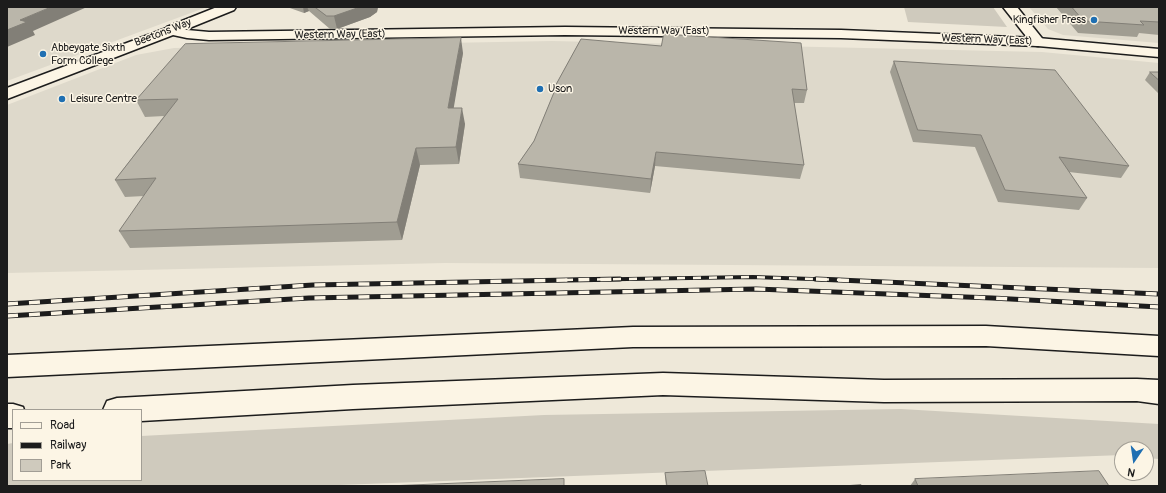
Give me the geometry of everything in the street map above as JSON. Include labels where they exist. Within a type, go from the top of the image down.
[{"type":"main road","name":"Beetons Way","points":[[7,94],[229,7]]},
{"type":"main road","points":[[1010,7],[1038,42]]},
{"type":"main road","name":"Western Way (East)","points":[[172,30],[187,34],[209,36],[535,31],[841,34],[1038,42],[1158,53]]},
{"type":"main road","points":[[7,366],[633,337],[986,336],[1159,346]]},
{"type":"main road","points":[[134,409],[361,396],[663,384],[884,391],[1137,390],[1159,392]]},
{"type":"shaded area","name":"Abbeygate Sixth Form College","points":[[7,7],[207,7],[7,81]]},
{"type":"shaded area","points":[[1029,7],[1159,7],[1159,43],[1063,35],[1048,29]]},
{"type":"shaded area","points":[[552,41],[1042,52],[1159,63],[1159,268],[445,263],[7,273],[7,105],[136,55],[174,48]]},
{"type":"green space","points":[[904,7],[993,7],[1007,27],[908,22]]},
{"type":"green space","points":[[901,409],[1159,424],[1159,459],[1154,459],[1154,441],[1114,441],[1114,455],[313,486],[7,486],[7,444],[12,443],[12,481],[142,481],[142,436],[544,415]]},
{"type":"building","points":[[7,7],[51,7],[20,20],[27,22],[7,30]]},
{"type":"building","points":[[315,7],[360,7],[334,16],[327,16]]},
{"type":"building","points":[[1072,7],[1159,7],[1159,22],[1140,21],[1144,25],[1084,21]]},
{"type":"building","points":[[664,34],[801,43],[807,90],[792,89],[804,165],[656,152],[651,179],[518,164],[534,141],[555,90],[553,90],[581,39],[661,46]]},
{"type":"building","points":[[461,38],[448,108],[462,108],[456,147],[416,148],[397,222],[119,231],[156,178],[115,180],[178,99],[136,100],[185,44]]},
{"type":"building","points":[[894,61],[1055,70],[1129,166],[1059,157],[1087,198],[1005,190],[981,135],[918,130]]},
{"type":"building","points":[[1150,72],[1159,72],[1159,80]]},
{"type":"building","points":[[705,471],[708,486],[667,486],[665,473]]},
{"type":"building","points":[[1099,471],[1109,486],[918,486],[915,479]]},
{"type":"building","points":[[564,479],[564,486],[388,486]]},
{"type":"railway","points":[[586,280],[753,277],[831,280]]},
{"type":"railway","points":[[586,280],[620,279]]},
{"type":"railway","points":[[816,279],[831,280]]},
{"type":"railway","points":[[565,280],[586,280]]},
{"type":"railway","points":[[7,304],[313,285],[586,280]]},
{"type":"railway","points":[[831,280],[841,280]]},
{"type":"railway","points":[[831,280],[1159,294]]},
{"type":"railway","points":[[7,316],[309,298],[756,289],[992,298],[1159,307]]},
{"type":"place","name":"Kingfisher Press","points":[[1094,20]]},
{"type":"place","name":"Abbeygate Sixth Form College","points":[[43,54]]},
{"type":"place","name":"Uson","points":[[540,89]]},
{"type":"place","name":"Leisure Centre","points":[[62,99]]}]
